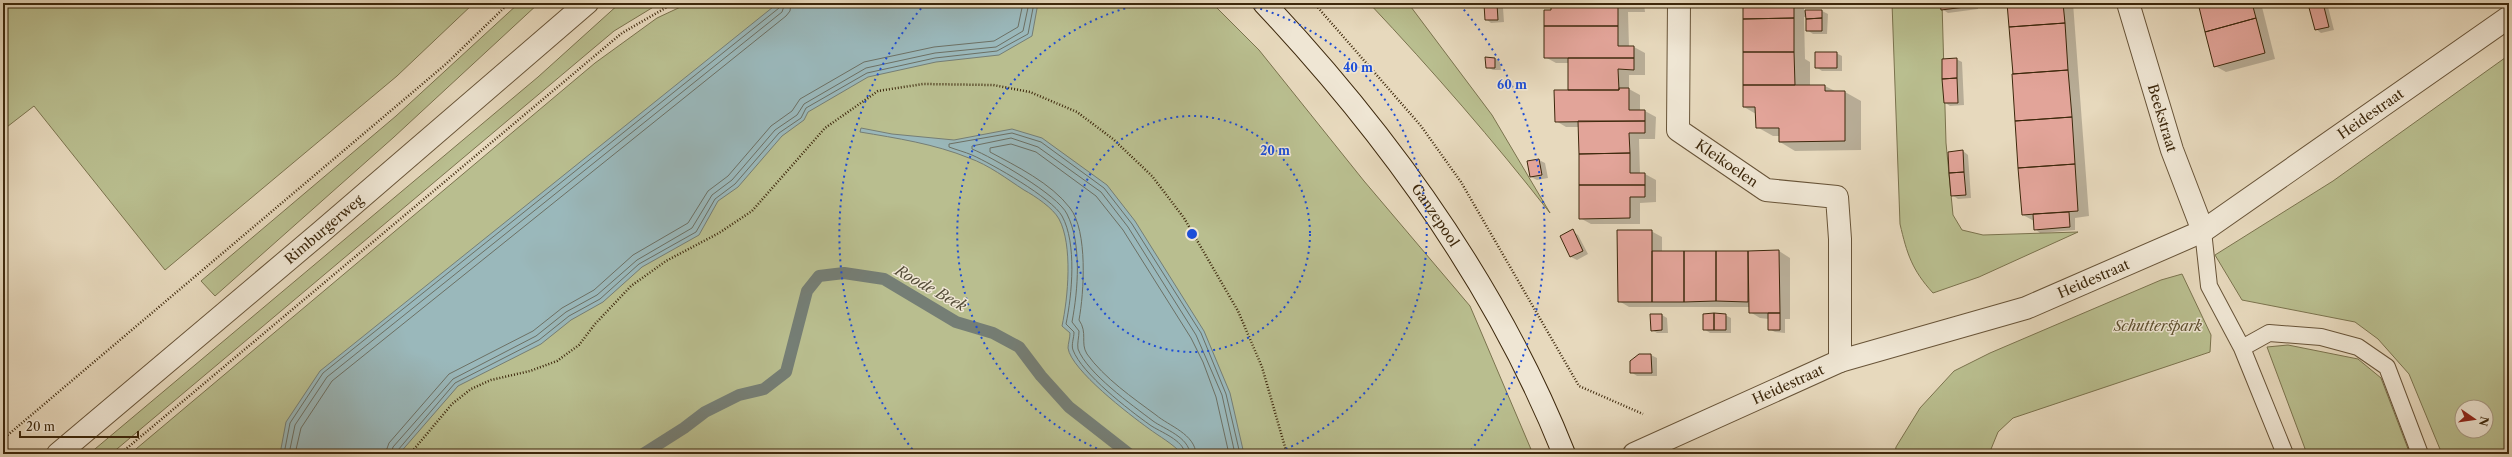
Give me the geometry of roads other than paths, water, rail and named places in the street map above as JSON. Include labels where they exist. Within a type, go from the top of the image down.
[{"type":"street","name":"Rimburgerweg","points":[[58,454],[321,232],[587,3]]},
{"type":"street","name":"Ganzepool","points":[[1264,3],[1347,99],[1438,219],[1485,290],[1518,348],[1564,454]]},
{"type":"street","name":"Kleikoelen","points":[[1679,3],[1678,130],[1766,190],[1837,197],[1840,239],[1840,361]]},
{"type":"street","name":"Beekstraat","points":[[2128,3],[2172,150],[2203,231]]},
{"type":"street","name":"Heidestraat","points":[[1634,454],[1840,361],[2026,308],[2203,231],[2509,17]]},
{"type":"lane","points":[[2203,231],[2209,286],[2242,348],[2285,454]]},
{"type":"lane","points":[[2242,348],[2269,333],[2321,337],[2358,347],[2387,367],[2420,454]]},
{"type":"water","points":[[778,3],[1038,3],[1032,36],[999,55],[936,62],[868,77],[808,112],[804,120],[782,136],[738,187],[718,201],[699,235],[642,267],[603,302],[571,320],[541,344],[458,386],[399,454],[280,454],[286,422],[320,371]]},
{"type":"water","points":[[861,128],[892,134],[954,140],[1012,129],[1042,138],[1107,185],[1135,221],[1204,331],[1230,393],[1244,454],[1182,454],[1170,443],[1116,403],[1079,368],[1068,348],[1070,333],[1062,326],[1066,301],[1068,272],[1066,243],[1059,219],[1048,207],[984,164],[956,153],[929,145],[860,132]]},
{"type":"waterway","name":"Roode Beek","points":[[643,454],[684,428],[705,412],[739,395],[764,389],[786,372],[807,291],[819,276],[844,273],[884,279],[956,322],[993,333],[1019,347],[1041,376],[1069,407],[1129,454]]},
{"type":"park label","name":"Schutterspark","points":[[2158,326]]}]
